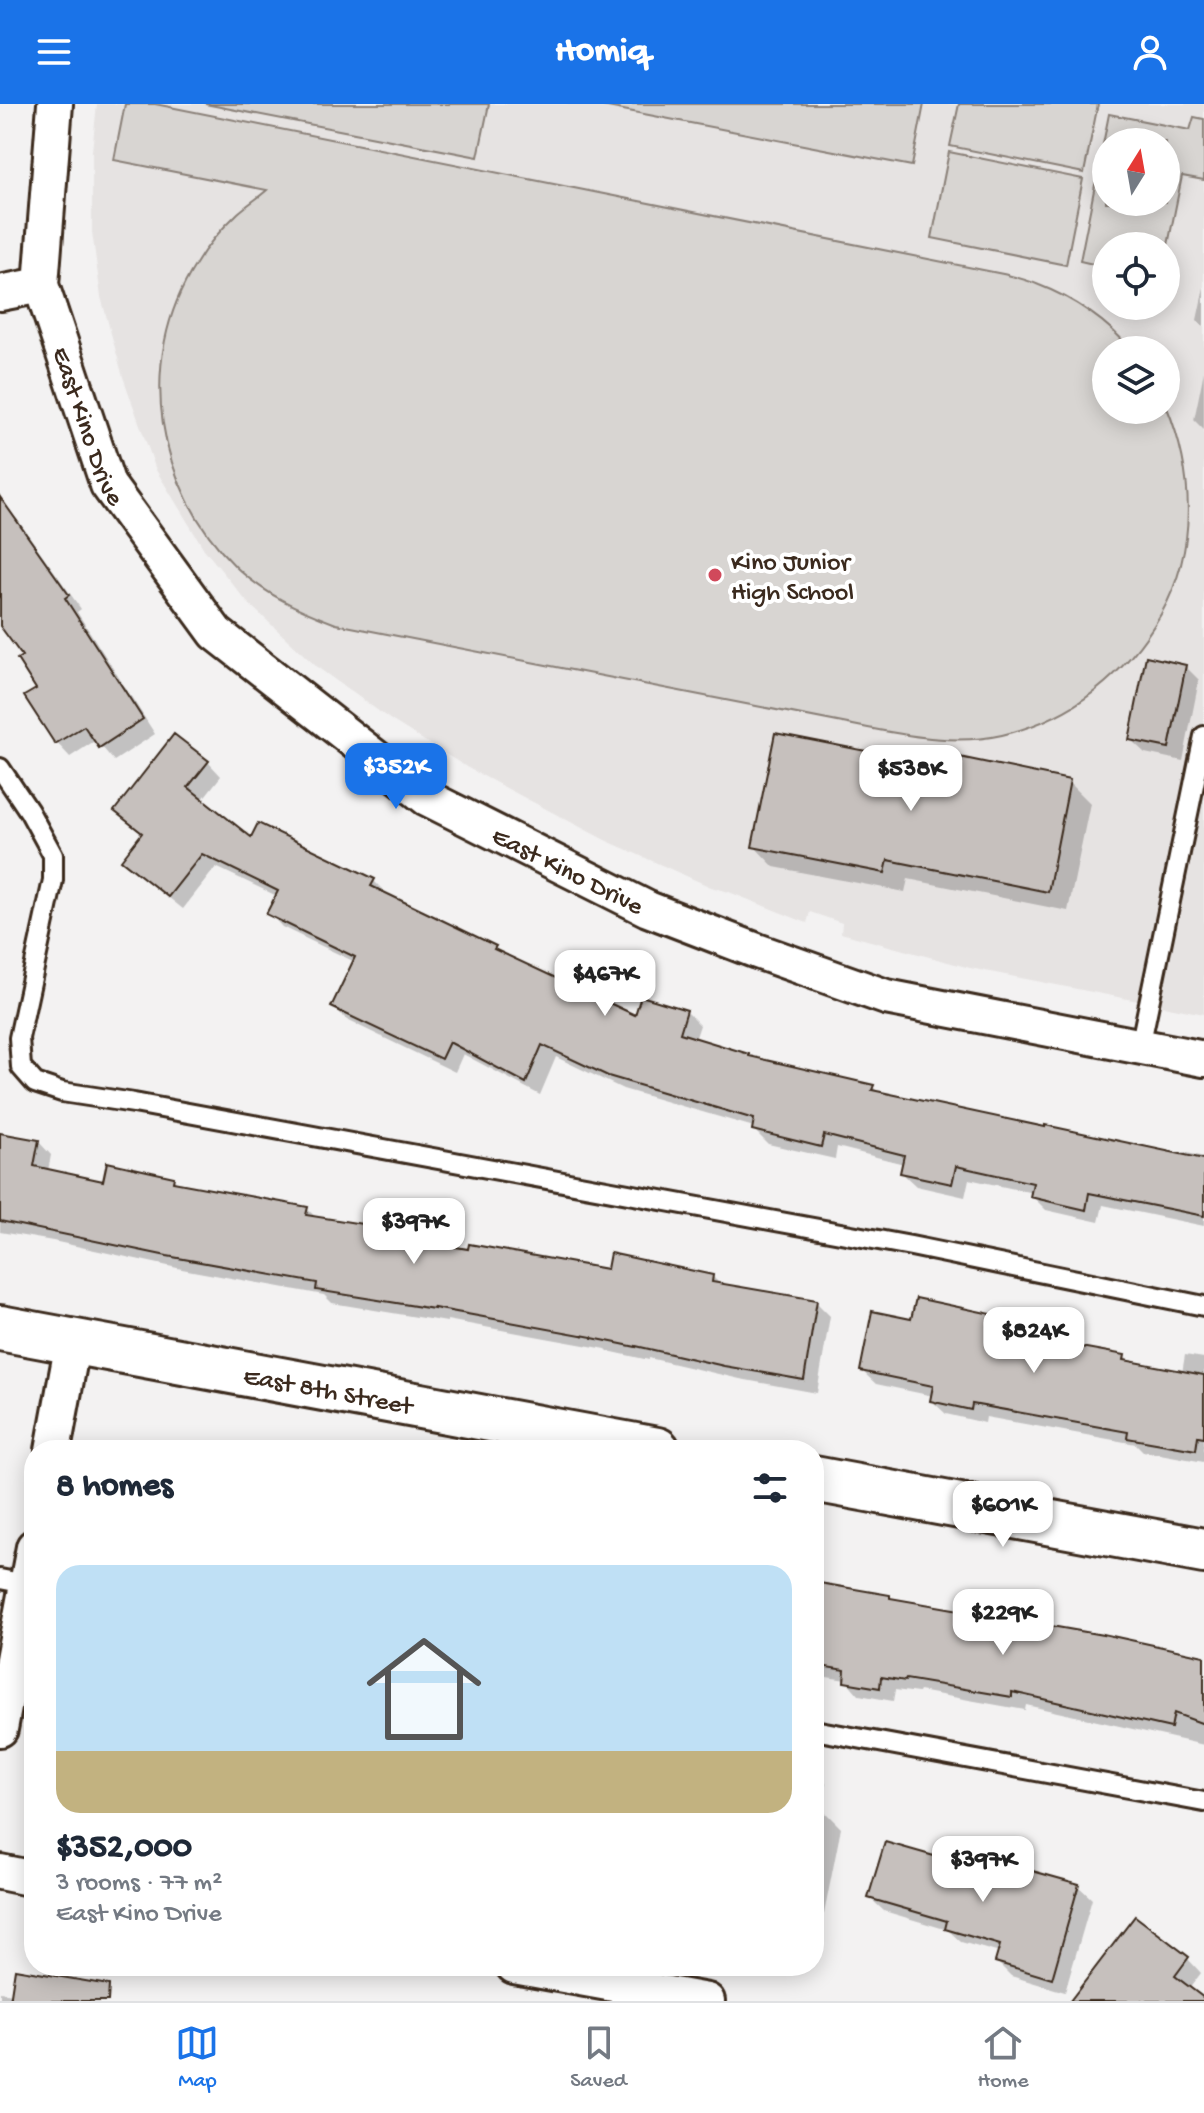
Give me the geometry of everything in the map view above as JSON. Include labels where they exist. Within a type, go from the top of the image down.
[{"type":"street","name":"East Kino Drive","points":[[55,104],[41,285],[108,485],[216,633],[427,798],[648,909],[886,997],[1204,1059]]},
{"type":"street","points":[[0,293],[41,285]]},
{"type":"street","name":"East 8th Street","points":[[0,1328],[603,1440]]},
{"type":"street","points":[[55,1440],[73,1342]]},
{"type":"street","points":[[824,1481],[1204,1551]]},
{"type":"street","points":[[0,1729],[20,1583]]},
{"type":"street","points":[[0,1872],[24,1877]]},
{"type":"street","points":[[569,1976],[707,2001]]},
{"type":"lane","points":[[1140,1047],[1204,736]]},
{"type":"lane","points":[[0,768],[53,855],[53,880],[19,1038],[21,1067],[35,1083],[62,1092],[896,1243],[1204,1306]]},
{"type":"lane","points":[[824,1732],[1204,1802]]},
{"type":"shaded area","name":"Kino Junior High School","points":[[97,104],[1204,104],[1204,1014],[970,968],[841,933],[842,923],[810,912],[807,923],[711,887],[605,840],[468,768],[391,720],[317,667],[247,602],[204,549],[156,470],[123,377],[101,297],[92,232],[92,151]]},
{"type":"shaded area","points":[[125,104],[155,104],[1003,274],[1052,290],[1077,304],[1092,315],[1092,320],[1100,320],[1118,336],[1092,336],[1092,424],[1173,424],[1182,457],[1188,510],[1186,537],[1173,589],[1161,614],[1131,657],[1074,706],[1051,718],[1002,735],[966,740],[912,736],[336,624],[270,593],[236,567],[209,535],[187,500],[172,462],[163,422],[160,382],[165,341],[177,302],[196,264],[215,237],[267,190],[114,160]]},
{"type":"shaded area","points":[[205,104],[489,104],[478,157]]},
{"type":"shaded area","points":[[592,104],[924,104],[912,166]]},
{"type":"shaded area","points":[[959,104],[1098,104],[1084,173],[950,146]]},
{"type":"shaded area","points":[[1109,114],[1180,128],[1106,128]]},
{"type":"shaded area","points":[[1194,117],[1204,119],[1204,180],[1182,176],[1180,186],[1180,128],[1190,130]]},
{"type":"shaded area","points":[[949,152],[1083,179],[1066,265],[932,238]]},
{"type":"shaded area","points":[[1092,200],[1092,216],[1174,216],[1171,232],[1092,232],[1092,264],[1080,261]]},
{"type":"building","points":[[0,497],[69,595],[65,598],[143,719],[99,748],[84,726],[55,744],[24,696],[36,689],[17,659],[22,656],[0,626]]},
{"type":"building","points":[[1146,656],[1186,665],[1169,748],[1129,740]]},
{"type":"building","points":[[775,733],[937,765],[940,753],[1070,780],[1048,892],[888,860],[885,873],[752,847]]},
{"type":"building","points":[[174,734],[209,761],[188,787],[251,837],[258,823],[375,879],[371,886],[496,946],[494,949],[635,1015],[641,996],[687,1010],[680,1033],[749,1056],[874,1085],[872,1090],[1204,1159],[1204,1216],[1089,1193],[1086,1210],[1030,1197],[1033,1183],[956,1166],[952,1184],[900,1173],[904,1155],[824,1135],[821,1147],[752,1130],[754,1119],[608,1076],[542,1045],[526,1083],[449,1042],[441,1059],[331,1007],[355,957],[266,914],[278,891],[202,854],[168,897],[121,860],[142,833],[114,811]]},
{"type":"building","points":[[0,1133],[39,1140],[34,1166],[103,1181],[107,1162],[174,1177],[173,1182],[308,1207],[306,1215],[369,1225],[367,1232],[468,1249],[469,1244],[607,1269],[610,1253],[713,1275],[712,1282],[817,1300],[804,1380],[592,1337],[316,1290],[317,1283],[0,1221]]},
{"type":"building","points":[[916,1298],[991,1314],[988,1330],[1125,1355],[1124,1360],[1204,1375],[1204,1437],[1198,1436],[1196,1450],[1127,1438],[1128,1432],[972,1404],[971,1410],[930,1401],[933,1386],[860,1371],[872,1311],[911,1319]]},
{"type":"building","points":[[824,1584],[1103,1634],[1204,1656],[1204,1724],[1174,1713],[1171,1728],[1012,1692],[1012,1697],[906,1679],[881,1677],[880,1688],[844,1682],[845,1670],[824,1667]]},
{"type":"building","points":[[885,1842],[990,1872],[993,1860],[1079,1884],[1052,1979],[995,1962],[1000,1945],[945,1929],[947,1921],[868,1898]]},
{"type":"building","points":[[1135,1916],[1189,1957],[1175,1976],[1204,2001],[1070,2001]]},
{"type":"building","points":[[15,1969],[24,1971],[24,1976],[56,1976],[109,1985],[108,2001],[10,2001]]},
{"type":"place","name":"Kino Junior High School","points":[[715,575]]}]
